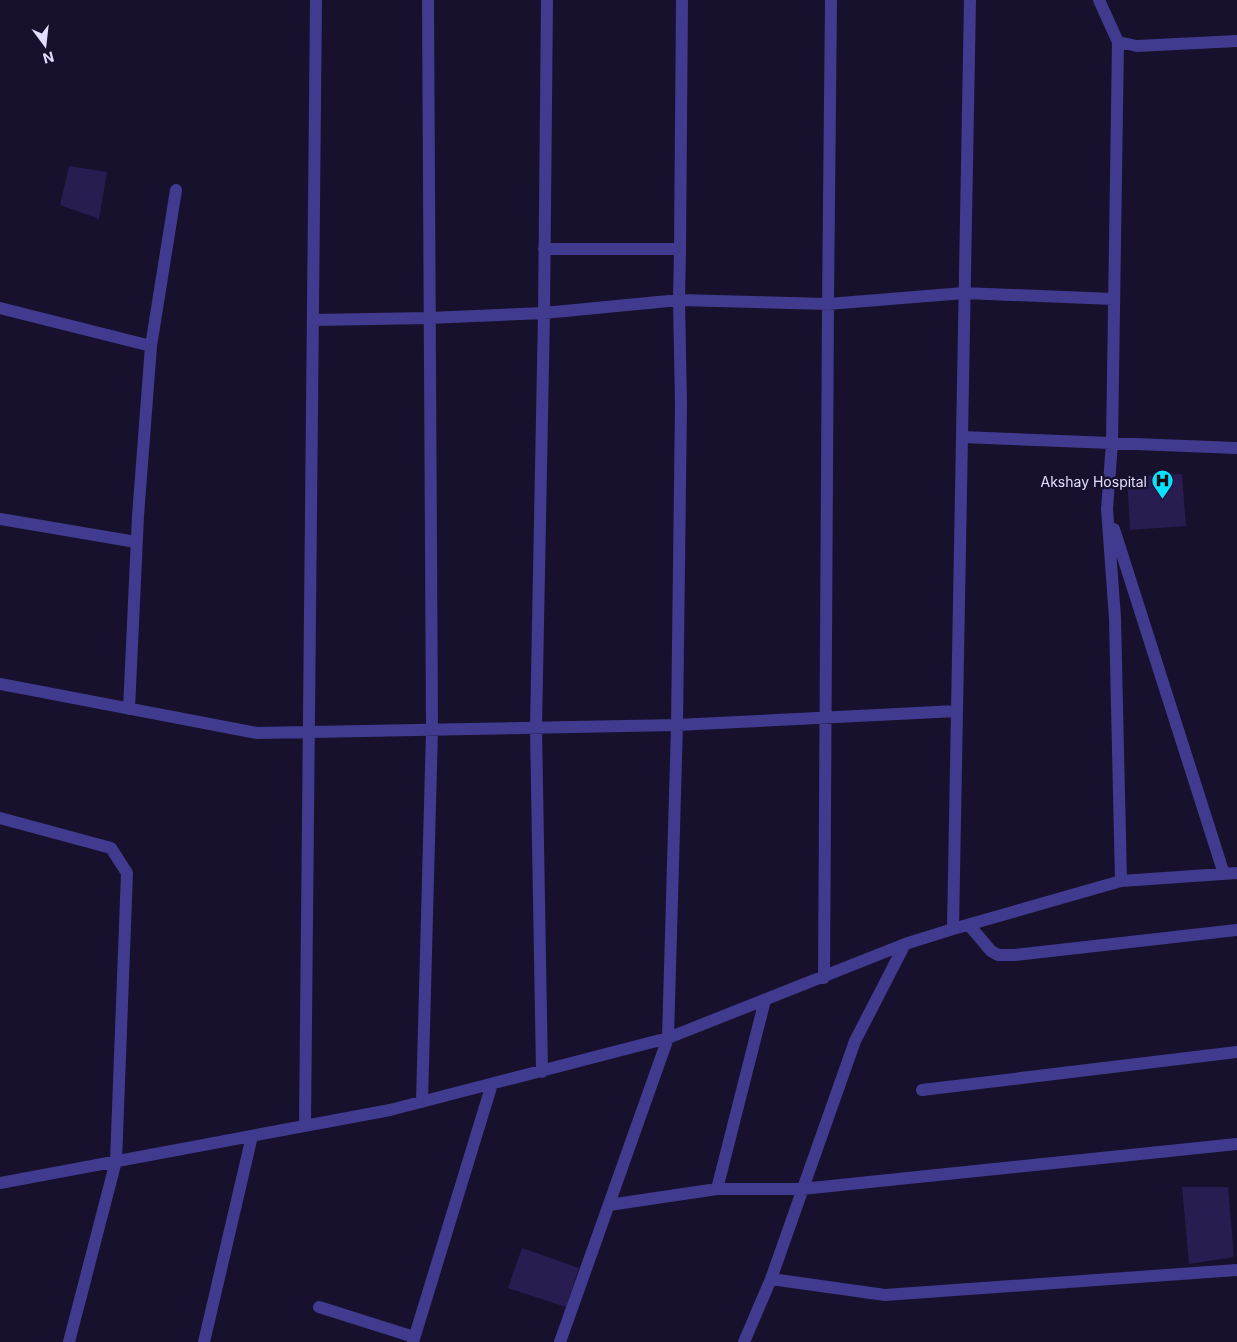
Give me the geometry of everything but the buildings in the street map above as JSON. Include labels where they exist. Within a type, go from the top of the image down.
[{"type":"street","points":[[305,1126],[316,0]]},
{"type":"street","points":[[422,1102],[432,730],[428,0]]},
{"type":"street","points":[[542,1072],[536,728],[544,313],[547,0]]},
{"type":"street","points":[[560,1342],[668,1038],[677,725],[681,404],[678,300],[682,0]]},
{"type":"street","points":[[824,978],[831,0]]},
{"type":"street","points":[[953,929],[970,0]]},
{"type":"street","points":[[1099,0],[1118,42],[1112,443],[1108,510],[1115,618],[1121,881]]},
{"type":"street","points":[[1118,42],[1137,46],[1237,41]]},
{"type":"street","points":[[129,708],[136,542],[151,346],[176,190]]},
{"type":"street","points":[[544,249],[680,249]]},
{"type":"street","points":[[313,320],[429,318],[544,313],[678,300],[828,304],[964,292],[1114,299]]},
{"type":"street","points":[[0,308],[151,346]]},
{"type":"street","points":[[962,437],[1237,448]]},
{"type":"street","points":[[0,1183],[390,1110],[542,1072],[668,1038],[824,978],[905,944],[953,929],[1121,881],[1231,874],[1108,510]]},
{"type":"street","points":[[0,519],[136,542]]},
{"type":"street","points":[[0,684],[257,733],[677,725],[957,711]]},
{"type":"street","points":[[0,818],[111,848],[127,873],[116,1161],[69,1342]]},
{"type":"street","points":[[969,925],[991,951],[998,955],[1237,930]]},
{"type":"street","points":[[744,1342],[771,1279],[855,1041],[905,944]]},
{"type":"street","points":[[717,1189],[765,1000]]},
{"type":"street","points":[[922,1090],[1237,1052]]},
{"type":"street","points":[[319,1307],[413,1340],[492,1084]]},
{"type":"street","points":[[204,1342],[252,1136]]},
{"type":"street","points":[[609,1205],[717,1189],[802,1189],[1237,1144]]},
{"type":"street","points":[[771,1279],[885,1295],[1237,1270]]},
{"type":"place","name":"Akshay Hospital","points":[[1163,500]]}]
